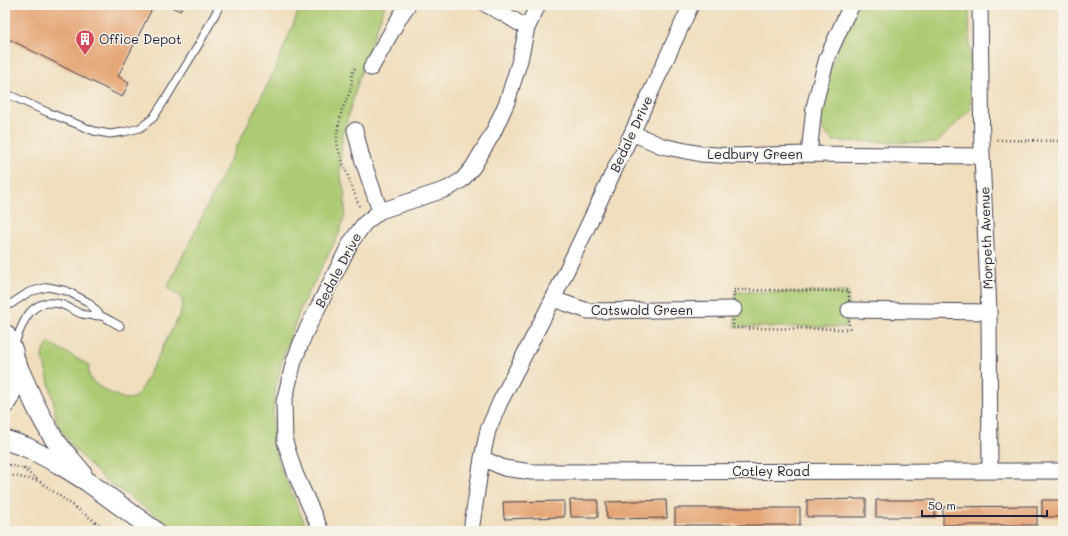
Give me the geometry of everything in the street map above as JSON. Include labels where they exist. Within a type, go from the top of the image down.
[{"type":"street","points":[[371,68],[408,5]]},
{"type":"street","points":[[487,5],[526,28]]},
{"type":"street","name":"Bedale Drive","points":[[321,531],[295,473],[285,442],[284,402],[294,361],[305,333],[351,242],[364,224],[380,211],[447,189],[462,180],[473,168],[493,134],[506,102],[520,60],[526,28],[538,5]]},
{"type":"street","name":"Bedale Drive","points":[[471,531],[482,458],[488,430],[500,402],[553,299],[691,5]]},
{"type":"street","name":"Ledbury Green","points":[[809,154],[814,107],[827,58],[852,5]]},
{"type":"street","name":"Morpeth Avenue","points":[[980,5],[982,156],[989,312],[990,471]]},
{"type":"street","points":[[355,130],[362,158],[380,211]]},
{"type":"street","name":"Ledbury Green","points":[[632,133],[662,146],[701,154],[733,156],[809,154],[982,156]]},
{"type":"street","name":"Cotswold Green","points":[[553,299],[588,311],[734,309]]},
{"type":"street","points":[[849,310],[989,312]]},
{"type":"street","points":[[5,404],[15,382],[11,348]]},
{"type":"street","points":[[11,348],[32,400],[42,418],[56,441],[88,482]]},
{"type":"street","points":[[5,440],[26,447],[59,464],[88,482],[155,531]]},
{"type":"street","name":"Cotley Road","points":[[482,458],[504,468],[532,472],[1063,471]]},
{"type":"lane","points":[[5,93],[94,131],[110,134],[140,128],[153,118],[168,96],[220,5]]},
{"type":"lane","points":[[5,305],[11,304],[29,292],[48,287],[67,291],[88,302],[101,316],[120,326]]},
{"type":"lane","points":[[11,348],[26,318],[33,309],[45,303],[60,304],[82,314],[101,316]]},
{"type":"path","points":[[982,140],[1063,141]]},
{"type":"path","points":[[734,290],[849,290],[849,329],[733,328],[734,309],[734,290]]},
{"type":"path","points":[[5,464],[34,471]]},
{"type":"path","points":[[5,474],[39,481],[108,531]]},
{"type":"green space","points":[[301,5],[385,5],[360,75],[342,136],[340,172],[345,196],[345,215],[339,234],[301,307],[282,361],[276,387],[273,410],[275,450],[280,466],[308,531],[178,531],[104,479],[75,450],[57,423],[42,354],[49,343],[89,365],[90,378],[97,385],[108,392],[128,399],[134,398],[139,393],[181,310],[181,299],[167,288],[275,69]]},
{"type":"green space","points":[[858,5],[969,5],[971,109],[937,143],[834,141],[824,132],[820,115],[824,90],[836,53]]},
{"type":"green space","points":[[735,292],[848,292],[847,327],[735,327]]},
{"type":"building","name":"Office Depot","points":[[5,5],[154,5],[118,76],[129,83],[122,97],[5,37]]},
{"type":"building","name":"Office Depot","points":[[167,5],[183,5],[180,11]]},
{"type":"building","points":[[866,499],[866,517],[807,517],[807,500]]},
{"type":"building","points":[[570,500],[598,500],[598,517],[571,517]]},
{"type":"building","points":[[666,500],[667,518],[607,519],[606,502]]},
{"type":"building","points":[[876,500],[935,500],[935,517],[876,517]]},
{"type":"building","points":[[1042,500],[1063,500],[1063,517],[1042,517]]},
{"type":"building","points":[[564,501],[564,517],[504,519],[503,502]]},
{"type":"building","points":[[1037,506],[1037,525],[943,525],[943,507]]},
{"type":"building","points":[[675,508],[800,508],[800,525],[675,525]]},
{"type":"place","name":"Office Depot","points":[[85,56]]}]
